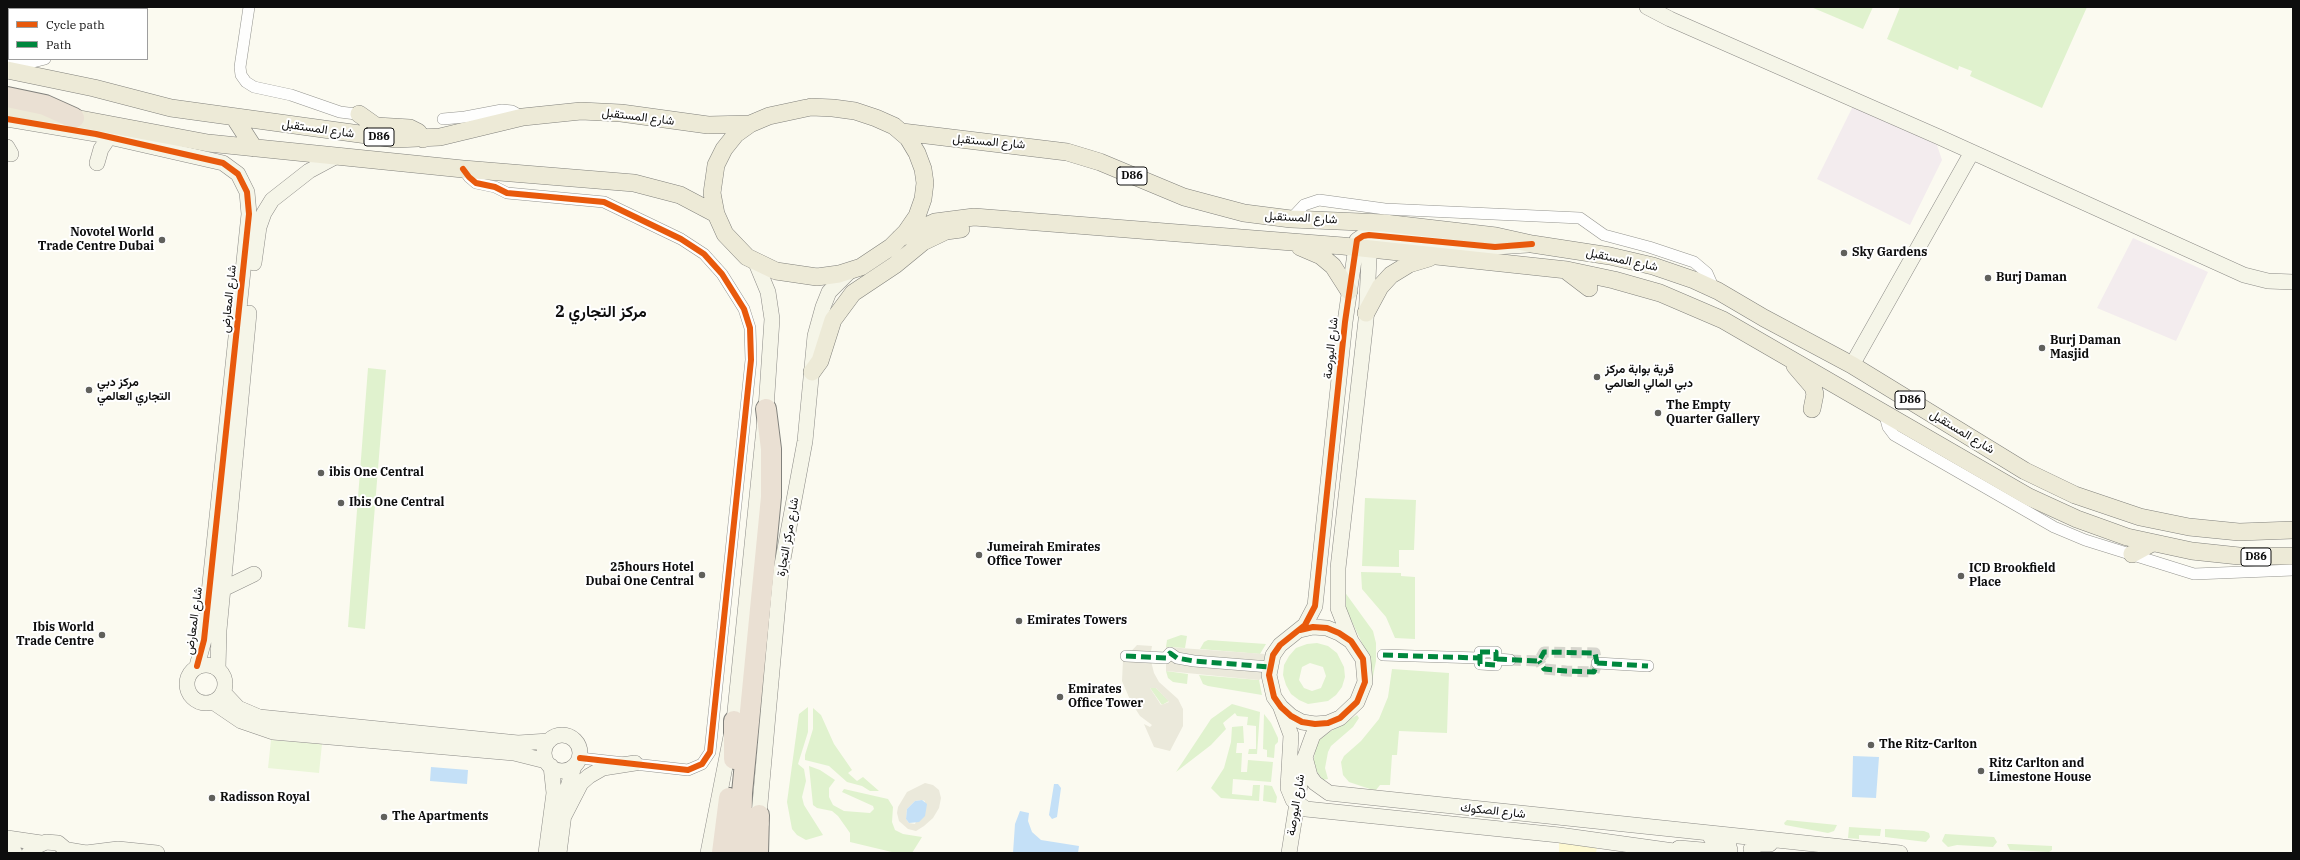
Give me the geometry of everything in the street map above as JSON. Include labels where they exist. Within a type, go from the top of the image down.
[{"type":"highway","points":[[7,97],[45,105],[74,118]]},
{"type":"highway","points":[[741,853],[742,792],[771,497],[771,442],[766,410]]},
{"type":"highway","points":[[722,853],[733,768],[734,721]]},
{"type":"highway","points":[[758,853],[759,815]]},
{"type":"main road","name":"شارع المستقبل","points":[[7,70],[94,88],[171,108],[384,138],[424,139],[455,135],[523,117],[561,112],[601,112],[641,115],[692,124],[722,126],[750,124]]},
{"type":"main road","name":"شارع المستقبل","points":[[7,108],[74,118],[113,131],[185,140],[463,169],[634,183],[680,195],[716,214]]},
{"type":"main road","points":[[833,108],[876,118],[902,132],[917,153],[923,169],[925,183],[923,199],[917,216],[900,238],[882,254],[850,271],[828,276],[807,276],[776,271],[756,263],[731,242],[716,214],[712,188],[716,165],[729,141],[750,124],[788,110],[833,108]]},
{"type":"main road","points":[[367,114],[366,121],[376,126],[410,128],[418,132],[424,139]]},
{"type":"main road","points":[[234,117],[254,148]]},
{"type":"main road","points":[[113,131],[124,134],[135,143]]},
{"type":"main road","name":"شارع المستقبل","points":[[902,132],[1067,152],[1100,162],[1167,191],[1201,203],[1244,213],[1291,219],[1439,256],[1567,270],[1632,284],[1683,302],[1723,320],[2041,502],[2101,528],[2152,543],[2219,555],[2285,557]]},
{"type":"main road","name":"شارع المستقبل","points":[[900,238],[923,227],[948,219],[974,217],[1183,232],[1289,243],[1364,238],[1496,236],[1532,244],[1632,260],[1674,272],[1714,289],[1764,318],[1852,365],[2025,471],[2075,495],[2116,510],[2165,523],[2214,530],[2263,532],[2293,530]]},
{"type":"main road","points":[[812,372],[820,361],[832,320],[845,301],[861,286],[895,266],[923,242],[937,235],[955,229],[1009,226],[1026,221]]},
{"type":"main road","points":[[1289,243],[1315,253],[1328,261],[1338,271],[1349,290]]},
{"type":"main road","points":[[1366,312],[1380,287],[1391,276],[1409,264],[1439,256]]},
{"type":"main road","points":[[1567,270],[1589,288]]},
{"type":"main road","points":[[1790,357],[1813,387],[1815,394],[1812,409]]},
{"type":"main road","points":[[1836,384],[1851,380],[1858,381],[1915,415],[1928,419],[1941,419]]},
{"type":"main road","points":[[2132,554],[2152,543]]},
{"type":"street","points":[[249,7],[240,66],[241,75],[246,82],[254,87],[291,95],[340,112],[367,114]]},
{"type":"street","points":[[1647,7],[1670,20],[1972,152],[2244,275],[2268,281],[2293,282]]},
{"type":"street","points":[[7,61],[29,63],[41,60]]},
{"type":"street","points":[[443,119],[465,117],[502,110],[512,111],[523,117]]},
{"type":"street","points":[[7,119],[113,131],[101,149],[97,163]]},
{"type":"street","name":"شارع المعارض","points":[[135,143],[223,163],[238,174],[248,198],[249,214],[204,640],[197,666]]},
{"type":"street","points":[[1852,365],[1972,152]]},
{"type":"street","name":"شارع المعارض","points":[[218,668],[223,589],[259,227],[264,213],[277,195],[309,172],[342,157]]},
{"type":"street","points":[[218,697],[241,721],[273,732],[514,753],[565,770],[577,762],[635,764],[688,770],[702,764],[710,752],[751,344],[750,328],[744,310],[722,274],[704,254],[689,243],[611,205],[594,201],[507,193],[495,187],[476,183],[463,169]]},
{"type":"street","points":[[1291,219],[1304,205],[1319,200],[1385,209],[1580,218],[1604,235],[1649,247],[1694,262],[1707,273],[1714,289]]},
{"type":"street","points":[[1350,640],[1338,608],[1338,568],[1366,312],[1364,238]]},
{"type":"street","name":"شارع البورصة","points":[[1300,630],[1313,613],[1316,599],[1349,290],[1364,238]]},
{"type":"street","points":[[708,853],[734,721],[766,410],[772,319],[768,292],[756,263]]},
{"type":"street","name":"شارع مركز التجارة","points":[[766,853],[759,815],[781,570],[802,463],[815,336],[822,307],[835,284],[850,271]]},
{"type":"street","points":[[1884,411],[1892,433],[2054,527],[2100,546],[2132,554],[2194,574],[2293,570]]},
{"type":"street","points":[[2285,557],[2293,548]]},
{"type":"street","points":[[223,589],[254,574]]},
{"type":"street","points":[[1296,804],[1291,796],[1287,784],[1291,735],[1281,707],[1271,690],[1270,667],[1273,655],[1280,644],[1300,630],[1313,627],[1327,628],[1339,632],[1350,640],[1358,649],[1365,670],[1362,692],[1350,711],[1340,718],[1328,723],[1313,735],[1305,757]]},
{"type":"street","points":[[1383,655],[1479,658],[1480,664],[1496,665],[1497,659],[1510,660]]},
{"type":"street","points":[[1126,656],[1171,658],[1270,667]]},
{"type":"street","points":[[1597,663],[1648,666]]},
{"type":"street","points":[[218,697],[224,676],[218,668],[211,665],[197,666],[188,677],[188,692],[196,700],[218,697],[252,715],[309,716],[518,743],[549,740],[560,735],[570,736],[578,743],[577,762],[567,790],[559,853]]},
{"type":"street","points":[[1281,707],[1291,716],[1302,722],[1315,724],[1328,723]]},
{"type":"street","points":[[546,853],[554,793],[549,764],[544,750],[549,740]]},
{"type":"street","name":"شارع البورصة","points":[[1289,853],[1291,833],[1305,757]]},
{"type":"street","name":"شارع الصكوك","points":[[1305,757],[1306,768],[1315,783],[1329,793],[1338,795],[1745,835],[1787,842]]},
{"type":"street","points":[[563,818],[581,784],[589,776],[603,768],[635,764]]},
{"type":"street","name":"شارع الصكوك","points":[[1296,804],[1306,809],[1322,812],[1559,835],[1688,853]]},
{"type":"street","points":[[1291,833],[1306,819],[1322,812]]},
{"type":"street","points":[[1661,849],[1668,846],[1725,852],[1730,850],[1728,843],[1713,839],[1703,832]]},
{"type":"street","points":[[7,838],[35,848],[58,843],[69,852],[86,853],[118,849],[157,853]]},
{"type":"street","points":[[1752,853],[1751,849],[1754,844],[1778,844],[1787,842],[1900,853]]},
{"type":"street","points":[[7,847],[15,853]]},
{"type":"shaded area","points":[[1854,104],[1937,145],[1942,160],[1910,225],[1817,179]]},
{"type":"shaded area","points":[[2133,238],[2208,272],[2176,341],[2097,308]]},
{"type":"shaded area","points":[[1137,645],[1152,646],[1150,657],[1154,673],[1159,682],[1178,699],[1183,709],[1183,726],[1170,751],[1154,747],[1144,724],[1150,727],[1152,725],[1140,716],[1131,702],[1122,681],[1123,660]],"holes":[[[1150,688],[1156,688],[1169,702],[1161,705]]]},
{"type":"shaded area","points":[[1166,647],[1265,654],[1262,678],[1259,680],[1166,671]]},
{"type":"shaded area","points":[[925,783],[933,785],[939,790],[941,798],[939,808],[933,818],[916,831],[908,829],[899,821],[897,813],[898,807],[907,792]],"holes":[[[915,801],[925,801],[915,824],[909,823],[906,819],[907,809]]]},
{"type":"green space","points":[[1811,7],[1873,7],[1863,29]]},
{"type":"green space","points":[[1900,7],[2087,7],[2042,108],[1970,76],[1972,71],[1959,66],[1958,70],[1887,39]]},
{"type":"green space","points":[[368,368],[386,370],[365,629],[348,627]]},
{"type":"green space","points":[[1365,498],[1416,500],[1414,550],[1399,550],[1399,567],[1362,566]]},
{"type":"green space","points":[[1361,572],[1401,573],[1401,576],[1415,577],[1415,639],[1395,638],[1386,617],[1362,589]]},
{"type":"green space","points":[[1344,591],[1373,631],[1376,643],[1376,661],[1371,686],[1370,660],[1344,605]]},
{"type":"green space","points":[[1181,635],[1187,636],[1185,648],[1166,647],[1167,640]]},
{"type":"green space","points":[[1208,640],[1266,644],[1260,654],[1200,649],[1204,642]]},
{"type":"green space","points":[[1317,643],[1328,646],[1337,653],[1344,667],[1345,677],[1342,687],[1336,695],[1328,701],[1308,704],[1291,694],[1286,685],[1283,675],[1284,665],[1296,648],[1307,644]],"holes":[[[1310,663],[1323,667],[1326,676],[1321,688],[1312,691],[1304,688],[1299,680],[1302,667]]]},
{"type":"green space","points":[[1392,669],[1449,673],[1447,733],[1399,731],[1397,755],[1392,755],[1390,785],[1380,785],[1376,790],[1349,782],[1343,775],[1341,762],[1344,756],[1361,741],[1379,719],[1388,697]]},
{"type":"green space","points":[[1166,671],[1188,674],[1187,684],[1173,682],[1168,678]]},
{"type":"green space","points":[[1199,675],[1259,680],[1262,695],[1208,686],[1203,684]]},
{"type":"green space","points":[[1150,688],[1156,688],[1169,701],[1162,705]]},
{"type":"green space","points":[[1232,704],[1260,712],[1257,754],[1248,754],[1249,749],[1256,749],[1256,726],[1247,725],[1248,717],[1237,716],[1235,713],[1223,723],[1226,729],[1211,745],[1176,772],[1211,719]]},
{"type":"green space","points":[[808,707],[808,732],[798,764],[804,769],[806,781],[802,797],[804,805],[823,835],[806,840],[797,835],[792,829],[787,802],[799,714]]},
{"type":"green space","points":[[813,708],[821,715],[834,744],[852,770],[848,773],[857,781],[863,777],[879,791],[870,791],[862,786],[847,782],[829,766],[805,760],[805,755],[813,729]]},
{"type":"green space","points":[[1264,714],[1271,723],[1278,738],[1278,742],[1275,745],[1274,758],[1267,757],[1267,750],[1263,749]]},
{"type":"green space","points":[[1357,715],[1359,718],[1353,727],[1331,746],[1328,752],[1325,768],[1328,779],[1323,780],[1315,769],[1313,763],[1317,742],[1328,733]]},
{"type":"green space","points":[[1243,726],[1244,743],[1237,743],[1236,753],[1242,753],[1241,772],[1247,772],[1248,760],[1273,762],[1271,782],[1233,779],[1232,794],[1252,796],[1253,785],[1260,785],[1259,801],[1221,798],[1211,788],[1224,768],[1231,742],[1232,727]]},
{"type":"green space","points":[[271,740],[322,744],[319,773],[268,768]]},
{"type":"green space","points":[[809,766],[820,770],[835,780],[829,788],[829,797],[833,805],[844,811],[870,813],[874,809],[873,806],[842,792],[844,789],[888,799],[893,807],[892,822],[895,830],[903,834],[922,837],[912,853],[896,853],[850,842],[850,833],[838,816],[832,811],[817,808],[813,805]]},
{"type":"green space","points":[[1264,785],[1272,786],[1277,797],[1276,803],[1263,801]]},
{"type":"green space","points":[[1787,820],[1837,825],[1834,831],[1828,833],[1785,825],[1784,823]]},
{"type":"green space","points":[[1849,827],[1881,829],[1880,836],[1859,835],[1859,839],[1848,838]]},
{"type":"green space","points":[[1885,829],[1924,831],[1929,833],[1930,837],[1926,842],[1885,837]]},
{"type":"green space","points":[[1945,834],[1994,837],[1997,842],[1993,847],[1957,845],[1948,847],[1942,841]]},
{"type":"green space","points":[[2007,844],[2052,846],[2052,850],[2049,852],[2010,850]]},
{"type":"sand","points":[[1559,843],[1597,846],[1596,853],[1559,853]]},
{"type":"water","points":[[1853,756],[1879,757],[1876,798],[1852,797]]},
{"type":"water","points":[[431,767],[468,770],[467,784],[430,781]]},
{"type":"water","points":[[1054,784],[1058,784],[1061,788],[1057,817],[1052,819],[1049,815]]},
{"type":"water","points":[[922,800],[927,804],[925,816],[919,822],[909,823],[906,819],[907,809],[915,801]]},
{"type":"water","points":[[1020,811],[1029,813],[1028,821],[1032,832],[1041,840],[1079,846],[1078,853],[1013,853],[1015,824]]},
{"type":"tunnel","points":[[1510,660],[1539,661],[1544,652],[1595,653],[1597,663],[1594,672],[1544,669],[1539,661]]},
{"type":"marked path","points":[[1480,652],[1496,652],[1496,665],[1480,664],[1480,652]]},
{"type":"marked path","points":[[1497,659],[1539,661],[1544,652],[1595,653],[1597,663],[1594,672],[1544,669],[1539,661]]},
{"type":"marked path","points":[[1126,656],[1166,658],[1170,653],[1177,658],[1194,661],[1270,667]]},
{"type":"marked path","points":[[1383,655],[1479,658]]},
{"type":"marked path","points":[[1597,663],[1648,666]]},
{"type":"cycle path","points":[[7,119],[96,134],[223,163],[238,174],[247,192],[249,214],[204,640],[197,666]]},
{"type":"cycle path","points":[[463,169],[476,183],[495,187],[507,193],[604,202],[681,239],[704,254],[722,274],[744,309],[750,328],[751,360],[710,752],[702,764],[688,770],[580,758]]},
{"type":"cycle path","points":[[1300,630],[1313,627],[1327,628],[1339,633],[1351,641],[1363,659],[1365,682],[1357,702],[1340,718],[1328,723],[1315,724],[1302,722],[1291,716],[1281,707],[1274,697],[1269,675],[1273,655],[1280,645],[1305,625],[1315,606],[1345,322],[1357,240],[1363,236],[1369,235],[1495,247],[1532,244]]},
{"type":"place","name":"Novotel World Trade Centre Dubai","points":[[162,240]]},
{"type":"place","name":"Sky Gardens","points":[[1844,253]]},
{"type":"place","name":"Burj Daman","points":[[1988,278]]},
{"type":"place","name":"Burj Daman Masjid","points":[[2042,348]]},
{"type":"place","name":"قرية بوابة مركز دبي المالي العالمي","points":[[1597,377]]},
{"type":"place","name":"مركز دبي التجاري العالمي","points":[[89,390]]},
{"type":"place","name":"The Empty Quarter Gallery","points":[[1658,413]]},
{"type":"place","name":"ibis One Central","points":[[321,473]]},
{"type":"place","name":"Ibis One Central","points":[[341,503]]},
{"type":"place","name":"Jumeirah Emirates Office Tower","points":[[979,555]]},
{"type":"place","name":"25hours Hotel Dubai One Central","points":[[702,575]]},
{"type":"place","name":"ICD Brookfield Place","points":[[1961,576]]},
{"type":"place","name":"Emirates Towers","points":[[1019,621]]},
{"type":"place","name":"Ibis World Trade Centre","points":[[102,635]]},
{"type":"place","name":"Emirates Office Tower","points":[[1060,697]]},
{"type":"place","name":"The Ritz-Carlton","points":[[1871,745]]},
{"type":"place","name":"Ritz Carlton and Limestone House","points":[[1981,771]]},
{"type":"place","name":"Radisson Royal","points":[[212,798]]},
{"type":"place","name":"The Apartments","points":[[384,817]]},
{"type":"district","name":"مركز التجاري 2","points":[[601,312]]}]
